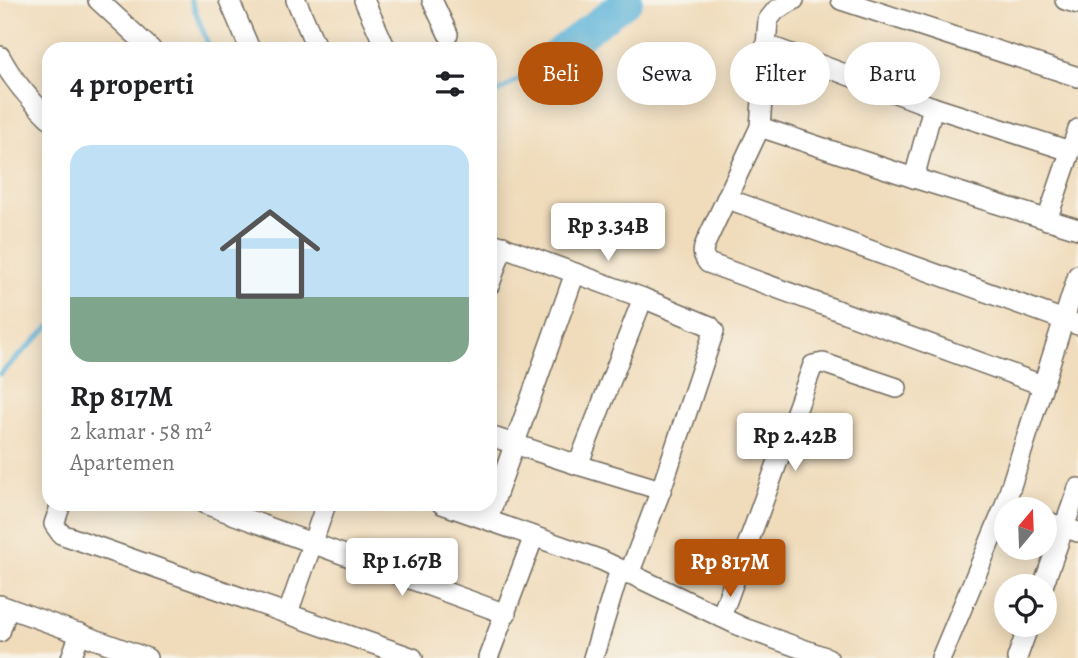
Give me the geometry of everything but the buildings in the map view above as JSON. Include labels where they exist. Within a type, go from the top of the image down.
[{"type":"street","points":[[98,0],[143,42]]},
{"type":"street","points":[[229,0],[247,42]]},
{"type":"street","points":[[296,0],[314,42]]},
{"type":"street","points":[[364,0],[383,42]]},
{"type":"street","points":[[432,0],[448,34]]},
{"type":"street","points":[[767,42],[766,25],[771,14],[794,0]]},
{"type":"street","points":[[841,0],[1078,77]]},
{"type":"street","points":[[1065,0],[1078,4]]},
{"type":"street","points":[[0,57],[7,71],[42,112]]},
{"type":"street","points":[[830,69],[933,107],[1075,139],[1047,220]]},
{"type":"street","points":[[762,105],[760,127],[702,251],[708,263],[1042,385]]},
{"type":"street","points":[[914,178],[933,107]]},
{"type":"street","points":[[760,127],[1078,229]]},
{"type":"street","points":[[728,199],[1071,322]]},
{"type":"street","points":[[497,244],[643,298],[710,326],[714,331],[661,491],[625,571],[593,658]]},
{"type":"street","points":[[497,492],[575,273]]},
{"type":"street","points":[[1009,497],[1042,385],[1071,322],[1078,279]]},
{"type":"street","points":[[578,465],[643,298]]},
{"type":"street","points":[[721,618],[813,365],[823,363],[897,388]]},
{"type":"street","points":[[497,438],[661,491]]},
{"type":"street","points":[[1049,574],[1071,529],[1078,488]]},
{"type":"street","points":[[59,511],[54,524],[61,534],[413,658]]},
{"type":"street","points":[[224,511],[506,614]]},
{"type":"street","points":[[288,613],[323,511]]},
{"type":"street","points":[[463,511],[625,571],[721,618],[828,658]]},
{"type":"street","points":[[488,519],[491,511]]},
{"type":"street","points":[[488,658],[534,536]]},
{"type":"street","points":[[941,658],[994,537]]},
{"type":"street","points":[[0,632],[4,606],[147,658]]},
{"type":"street","points":[[71,658],[80,633]]},
{"type":"street","points":[[1017,658],[1025,637]]},
{"type":"waterway","points":[[191,0],[207,42]]},
{"type":"waterway","points":[[572,42],[628,0]]},
{"type":"waterway","points":[[497,93],[518,80]]},
{"type":"waterway","points":[[0,374],[42,334]]}]
